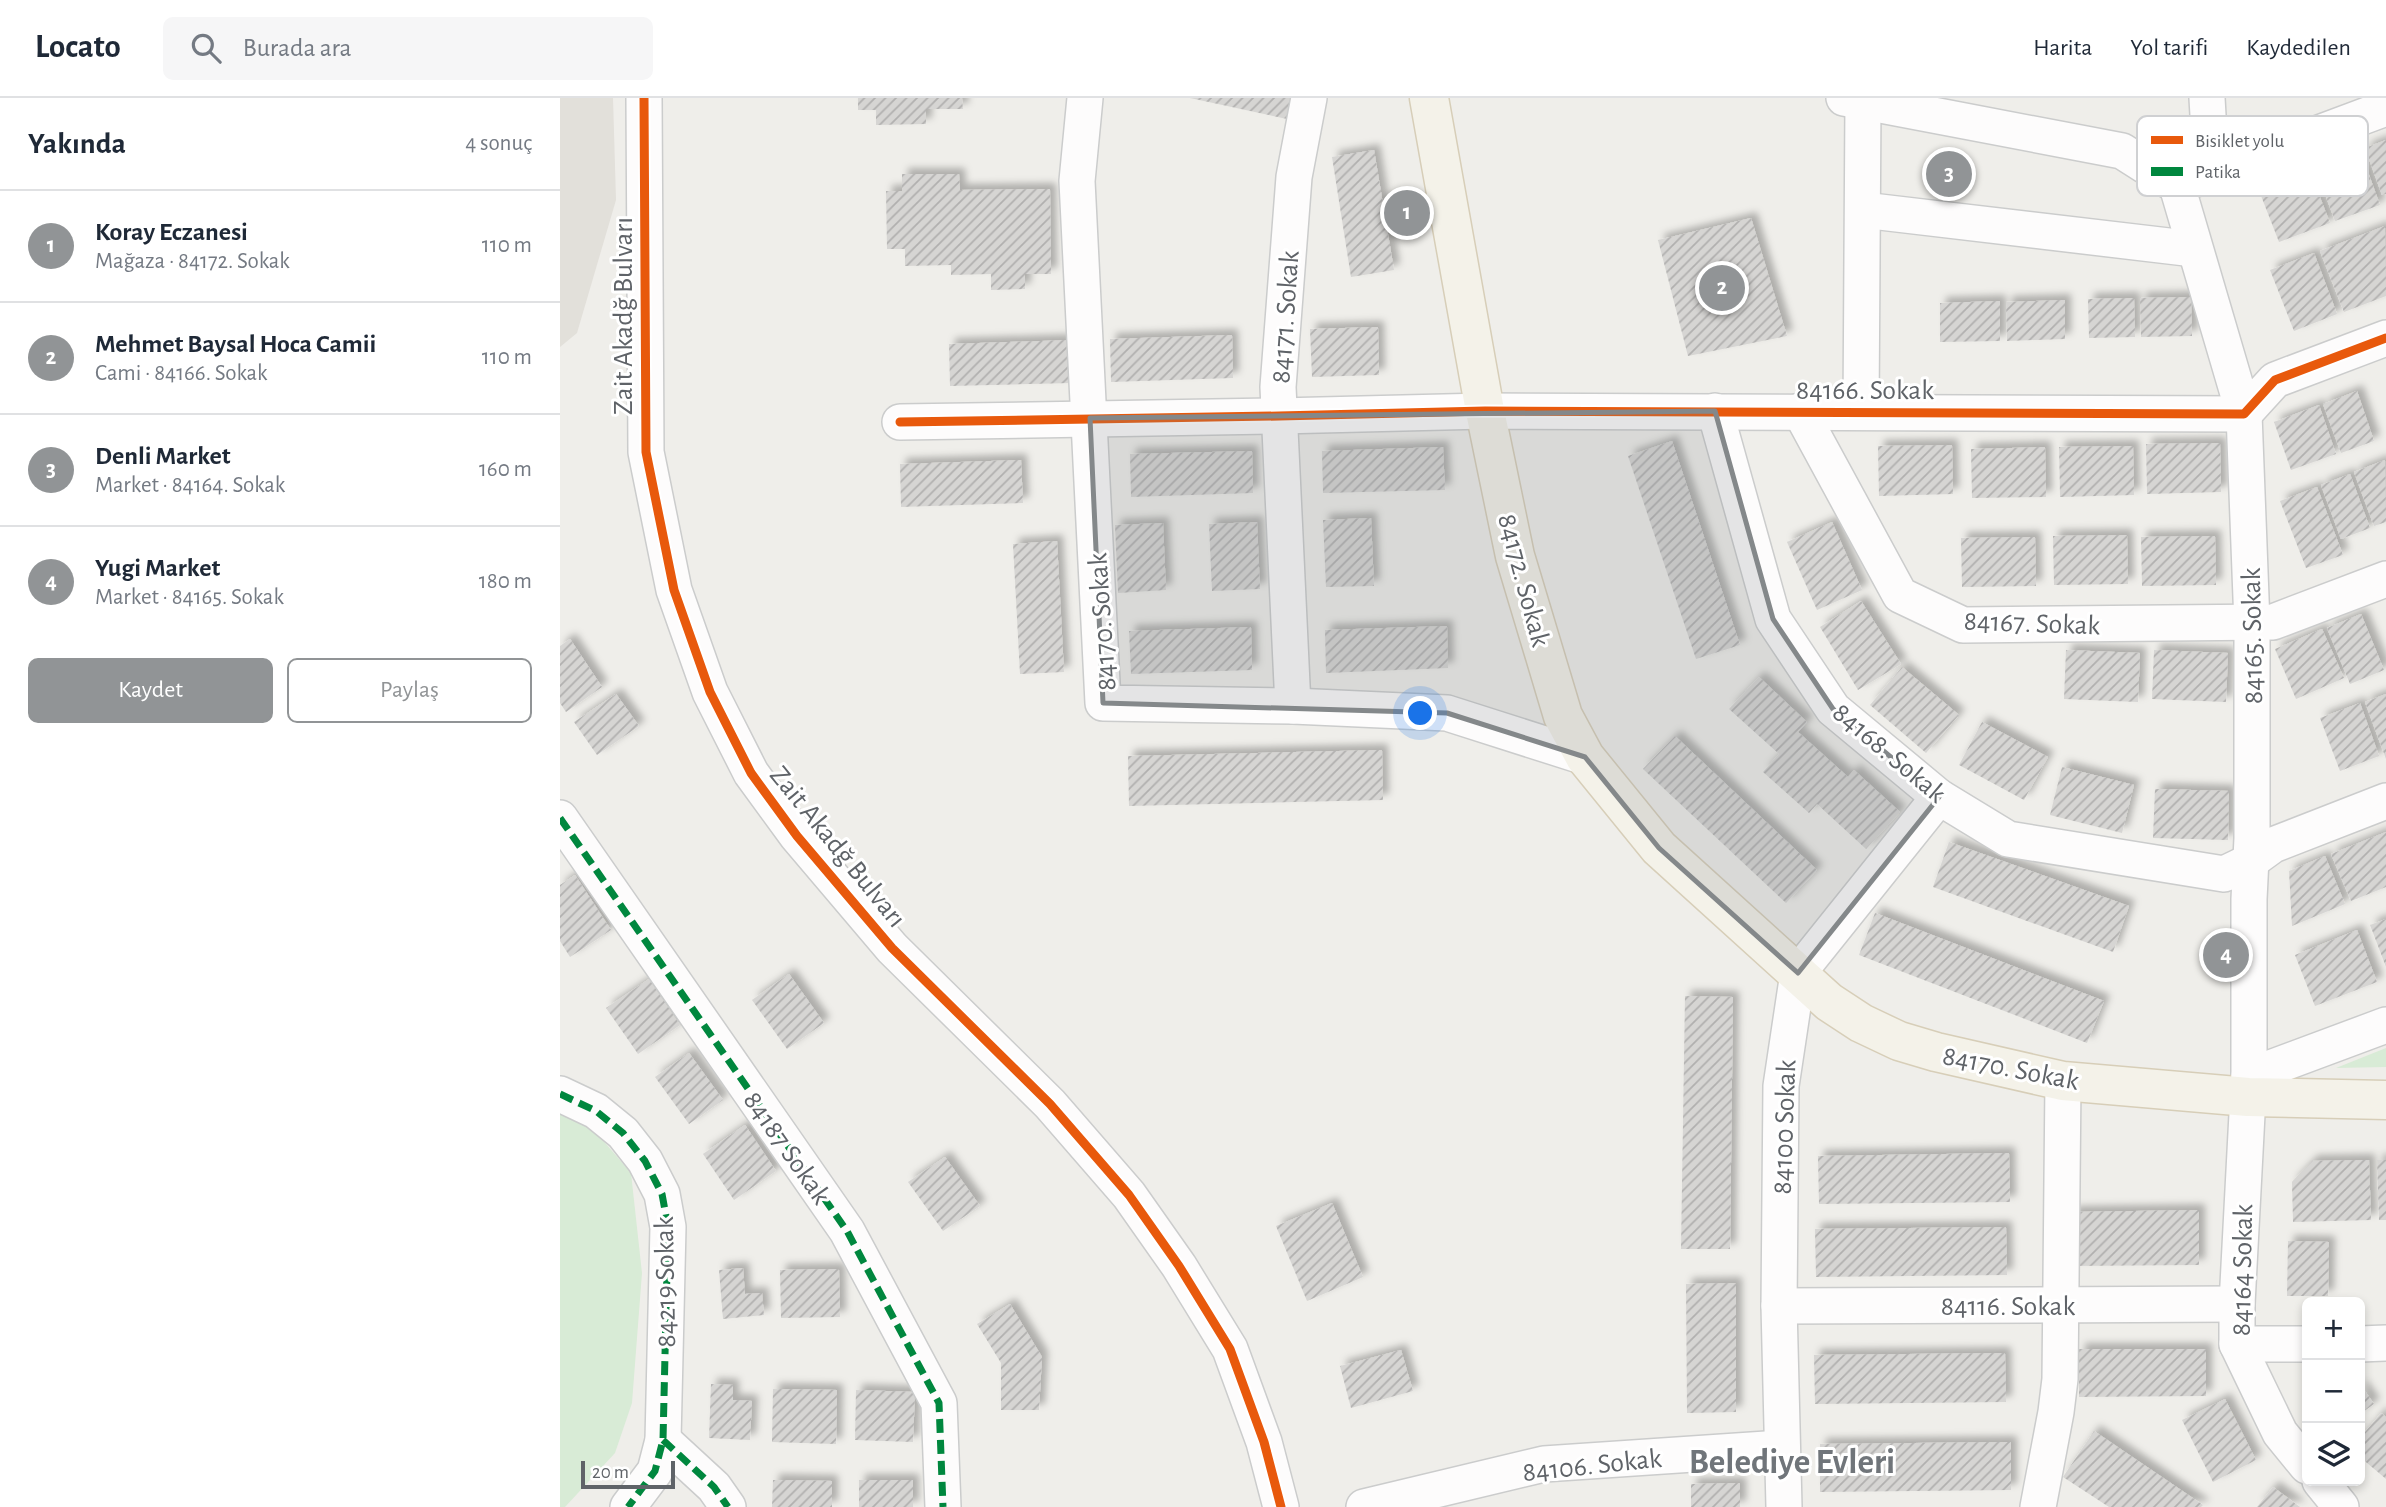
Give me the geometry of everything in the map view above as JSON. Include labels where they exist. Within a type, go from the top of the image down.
[{"type":"main road","name":"84172. Sokak","points":[[1429,98],[1485,411],[1515,556],[1563,716],[1585,757],[1658,848],[1798,973]]},
{"type":"main road","name":"84170. Sokak","points":[[1798,973],[1829,1002],[1861,1023],[1899,1041],[2063,1081],[2248,1086],[2386,1100]]},
{"type":"street","name":"Zait Akadğ Bulvarı","points":[[644,98],[646,452],[674,590],[710,692],[751,773],[797,836],[892,948],[1050,1104],[1129,1195],[1179,1266],[1230,1349],[1264,1442],[1281,1507]]},
{"type":"street","name":"84170. Sokak","points":[[1085,98],[1077,181],[1103,703],[1293,706],[1447,713],[1585,757]]},
{"type":"street","name":"84171. Sokak","points":[[1293,706],[1278,387],[1294,177],[1309,98]]},
{"type":"street","points":[[2207,98],[2208,116]]},
{"type":"street","points":[[1861,412],[1863,210],[1854,100],[2122,151],[2137,161]]},
{"type":"street","points":[[2365,116],[2386,108]]},
{"type":"street","name":"84165. Sokak","points":[[2180,196],[2244,414],[2252,624],[2248,1086]]},
{"type":"street","points":[[1863,210],[2194,249]]},
{"type":"street","points":[[2244,414],[2275,380],[2386,338]]},
{"type":"street","name":"84166. Sokak","points":[[900,422],[1485,411],[2244,414]]},
{"type":"street","name":"84168. Sokak","points":[[1715,411],[1773,620],[1833,709],[1939,797],[2008,839],[2224,874],[2273,845],[2386,801]]},
{"type":"street","name":"84167. Sokak","points":[[1800,411],[1900,595],[1963,625],[2273,622],[2386,579]]},
{"type":"street","points":[[1798,973],[1939,797]]},
{"type":"street","name":"84187 Sokak","points":[[560,818],[847,1231],[939,1403],[943,1507]]},
{"type":"street","name":"84100 Sokak","points":[[1784,1507],[1779,1306],[1781,1086],[1798,973]]},
{"type":"street","points":[[2248,1086],[2386,1025]]},
{"type":"street","points":[[2038,1507],[2060,1379],[2063,1081]]},
{"type":"street","name":"84164 Sokak","points":[[2248,1086],[2237,1344],[2280,1433],[2302,1460]]},
{"type":"street","name":"84219 Sokak","points":[[560,1094],[596,1111],[623,1133],[645,1161],[662,1194],[667,1227],[663,1440],[655,1471],[628,1507]]},
{"type":"street","name":"84116. Sokak","points":[[1779,1306],[2237,1304]]},
{"type":"street","points":[[2365,1343],[2386,1343]]},
{"type":"street","points":[[2237,1344],[2302,1344]]},
{"type":"street","points":[[663,1440],[715,1487],[728,1507]]},
{"type":"street","name":"84106. Sokak","points":[[1364,1507],[1544,1464],[1782,1448]]},
{"type":"street","points":[[2324,1486],[2341,1507]]},
{"type":"highlighted area","points":[[1715,411],[1773,619],[1833,709],[1939,797],[1798,973],[1659,848],[1585,757],[1447,713],[1103,703],[1090,418]]},
{"type":"shaded area","points":[[560,98],[613,98],[616,200],[577,333],[560,347]]},
{"type":"green space","points":[[2386,1048],[2386,1067],[2336,1068]]},
{"type":"green space","points":[[560,1103],[575,1108],[631,1173],[642,1273],[632,1403],[615,1453],[565,1507],[560,1507]]},
{"type":"building","points":[[858,98],[962,98],[963,109],[926,109],[926,124],[876,125],[876,110],[858,110]]},
{"type":"building","points":[[1190,98],[1291,98],[1287,119]]},
{"type":"building","points":[[2386,140],[2386,194],[2382,195],[2368,156],[2368,147]]},
{"type":"building","points":[[1374,150],[1394,270],[1351,277],[1332,157]]},
{"type":"building","points":[[2368,172],[2380,205],[2335,221],[2326,196],[2368,196]]},
{"type":"building","points":[[902,174],[959,174],[960,190],[1050,189],[1051,274],[1025,274],[1025,289],[991,290],[991,274],[951,275],[951,265],[905,266],[905,249],[887,249],[886,191],[902,191]]},
{"type":"building","points":[[2261,196],[2320,196],[2330,223],[2279,242]]},
{"type":"building","points":[[1751,218],[1787,336],[1688,356],[1658,240]]},
{"type":"building","points":[[2385,226],[2386,296],[2344,312],[2320,251]]},
{"type":"building","points":[[2314,253],[2337,314],[2294,331],[2270,270]]},
{"type":"building","points":[[2191,297],[2192,336],[2141,337],[2140,298]]},
{"type":"building","points":[[2134,298],[2135,337],[2089,338],[2088,299]]},
{"type":"building","points":[[2065,300],[2065,339],[2007,341],[2006,302]]},
{"type":"building","points":[[2000,301],[2000,341],[1940,342],[1940,303]]},
{"type":"building","points":[[1378,327],[1379,375],[1312,377],[1310,329]]},
{"type":"building","points":[[1232,335],[1233,378],[1111,382],[1110,339]]},
{"type":"building","points":[[1071,340],[1072,383],[950,386],[949,344]]},
{"type":"building","points":[[2357,391],[2374,441],[2341,453],[2323,404]]},
{"type":"building","points":[[2319,405],[2336,454],[2291,470],[2274,422]]},
{"type":"building","points":[[1672,441],[1740,645],[1696,659],[1628,456]]},
{"type":"building","points":[[2220,443],[2221,492],[2147,494],[2146,444]]},
{"type":"building","points":[[1952,445],[1953,494],[1879,496],[1878,446]]},
{"type":"building","points":[[2133,446],[2134,495],[2060,497],[2059,447]]},
{"type":"building","points":[[1443,447],[1445,490],[1323,493],[1322,451]]},
{"type":"building","points":[[2045,447],[2046,497],[1972,498],[1971,449]]},
{"type":"building","points":[[1252,451],[1253,493],[1131,497],[1130,454]]},
{"type":"building","points":[[1021,460],[1023,503],[901,507],[900,464]]},
{"type":"building","points":[[2385,460],[2386,522],[2374,526],[2354,472]]},
{"type":"building","points":[[2350,474],[2370,528],[2341,539],[2321,485]]},
{"type":"building","points":[[2317,487],[2343,555],[2306,568],[2280,501]]},
{"type":"building","points":[[1371,518],[1374,586],[1326,587],[1323,520]]},
{"type":"building","points":[[1257,522],[1260,589],[1212,591],[1209,524]]},
{"type":"building","points":[[1832,522],[1862,590],[1817,610],[1787,542]]},
{"type":"building","points":[[1163,523],[1166,590],[1118,593],[1115,525]]},
{"type":"building","points":[[2127,535],[2128,584],[2054,585],[2053,536]]},
{"type":"building","points":[[2215,536],[2216,585],[2142,586],[2141,537]]},
{"type":"building","points":[[2035,537],[2036,586],[1962,587],[1961,538]]},
{"type":"building","points":[[1057,541],[1064,672],[1020,674],[1013,544]]},
{"type":"building","points":[[1861,601],[1901,664],[1858,690],[1820,627]]},
{"type":"building","points":[[2361,614],[2384,670],[2350,684],[2327,628]]},
{"type":"building","points":[[1447,626],[1448,668],[1326,673],[1325,630]]},
{"type":"building","points":[[1251,627],[1252,670],[1131,674],[1129,631]]},
{"type":"building","points":[[2322,629],[2344,678],[2296,699],[2275,649]]},
{"type":"building","points":[[570,639],[602,687],[566,712],[560,703],[560,646]]},
{"type":"building","points":[[2066,650],[2140,653],[2138,702],[2064,699]]},
{"type":"building","points":[[2154,650],[2228,653],[2226,702],[2152,699]]},
{"type":"building","points":[[1902,667],[1959,715],[1926,753],[1870,705]]},
{"type":"building","points":[[1759,677],[1807,722],[1798,732],[1848,777],[1854,770],[1900,812],[1866,849],[1817,804],[1809,813],[1763,772],[1779,754],[1729,709]]},
{"type":"building","points":[[616,694],[639,726],[597,755],[574,722]]},
{"type":"building","points":[[2386,694],[2386,759],[2365,702]]},
{"type":"building","points":[[2360,703],[2379,756],[2340,771],[2320,718]]},
{"type":"building","points":[[1982,722],[2048,757],[2024,800],[1959,765]]},
{"type":"building","points":[[1675,736],[1817,870],[1786,903],[1643,769]]},
{"type":"building","points":[[1382,750],[1383,800],[1129,806],[1128,756]]},
{"type":"building","points":[[2062,767],[2134,785],[2122,833],[2050,815]]},
{"type":"building","points":[[2155,789],[2229,791],[2228,840],[2153,838]]},
{"type":"building","points":[[2386,832],[2386,887],[2351,901],[2331,854]]},
{"type":"building","points":[[1949,842],[2129,906],[2113,952],[1933,887]]},
{"type":"building","points":[[2325,856],[2345,904],[2292,926],[2289,871]]},
{"type":"building","points":[[575,875],[611,930],[570,957],[560,941],[560,885]]},
{"type":"building","points":[[1875,913],[2104,1001],[2087,1043],[1859,955]]},
{"type":"building","points":[[2386,919],[2386,967],[2370,925]]},
{"type":"building","points":[[2357,930],[2377,982],[2315,1006],[2295,955]]},
{"type":"building","points":[[789,974],[824,1023],[787,1049],[752,1000]]},
{"type":"building","points":[[649,979],[680,1025],[638,1054],[606,1008]]},
{"type":"building","points":[[1685,996],[1733,997],[1730,1249],[1681,1249]]},
{"type":"building","points":[[689,1053],[723,1100],[689,1124],[655,1077]]},
{"type":"building","points":[[745,1125],[776,1171],[734,1200],[703,1154]]},
{"type":"building","points":[[2009,1153],[2010,1202],[1819,1204],[1818,1156]]},
{"type":"building","points":[[945,1157],[980,1206],[943,1231],[908,1182]]},
{"type":"building","points":[[2369,1160],[2371,1220],[2293,1222],[2292,1182],[2312,1161]]},
{"type":"building","points":[[2377,1160],[2386,1160],[2386,1220],[2379,1220]]},
{"type":"building","points":[[1332,1203],[1363,1277],[1307,1301],[1276,1226]]},
{"type":"building","points":[[2199,1210],[2199,1265],[2071,1266],[2071,1212]]},
{"type":"building","points":[[2006,1227],[2007,1275],[1816,1277],[1815,1229]]},
{"type":"building","points":[[2288,1241],[2329,1242],[2328,1296],[2287,1296]]},
{"type":"building","points":[[743,1268],[745,1294],[762,1293],[764,1315],[723,1319],[719,1270]]},
{"type":"building","points":[[839,1269],[840,1317],[781,1318],[780,1270]]},
{"type":"building","points":[[1736,1283],[1736,1412],[1687,1413],[1686,1284]]},
{"type":"building","points":[[1010,1304],[1042,1357],[1039,1410],[1001,1410],[1001,1363],[977,1324]]},
{"type":"building","points":[[2079,1349],[2206,1349],[2206,1396],[2079,1397]]},
{"type":"building","points":[[1401,1350],[1413,1391],[1351,1408],[1340,1366]]},
{"type":"building","points":[[2005,1353],[2006,1402],[1815,1404],[1814,1355]]},
{"type":"building","points":[[711,1384],[733,1385],[733,1400],[752,1401],[750,1440],[709,1438]]},
{"type":"building","points":[[773,1389],[837,1390],[836,1444],[772,1442]]},
{"type":"building","points":[[856,1390],[915,1392],[913,1442],[855,1440]]},
{"type":"building","points":[[2365,1391],[2374,1404],[2365,1410]]},
{"type":"building","points":[[2225,1399],[2256,1460],[2213,1482],[2182,1420]]},
{"type":"building","points":[[2381,1413],[2386,1417],[2386,1479],[2365,1461],[2365,1432]]},
{"type":"building","points":[[2094,1431],[2203,1505],[2109,1507],[2063,1477]]},
{"type":"building","points":[[2011,1442],[2011,1490],[1820,1492],[1820,1444]]},
{"type":"building","points":[[773,1480],[832,1481],[832,1507],[772,1507]]},
{"type":"building","points":[[859,1480],[913,1480],[913,1507],[859,1507]]},
{"type":"building","points":[[1740,1483],[1740,1507],[1691,1507],[1691,1484]]},
{"type":"building","points":[[2273,1487],[2300,1507],[2257,1507]]},
{"type":"marked path","points":[[560,818],[847,1231],[939,1403],[943,1507]]},
{"type":"marked path","points":[[560,1094],[596,1111],[623,1133],[645,1161],[662,1194],[668,1227],[663,1440],[655,1471],[628,1507]]},
{"type":"marked path","points":[[663,1440],[714,1487],[728,1507]]},
{"type":"cycle path","points":[[644,98],[646,452],[674,590],[710,692],[751,773],[797,836],[892,948],[1050,1104],[1129,1195],[1179,1266],[1230,1349],[1264,1442],[1281,1507]]},
{"type":"cycle path","points":[[900,422],[1485,411],[2244,414],[2275,380],[2386,338]]},
{"type":"place","name":"Denli Market","points":[[1949,174]]},
{"type":"place","name":"Koray Eczanesi","points":[[1407,213]]},
{"type":"place","name":"Mehmet Baysal Hoca Camii","points":[[1722,288]]},
{"type":"place","name":"Yugi Market","points":[[2226,955]]},
{"type":"district","name":"Belediye Evleri","points":[[1792,1461]]}]
